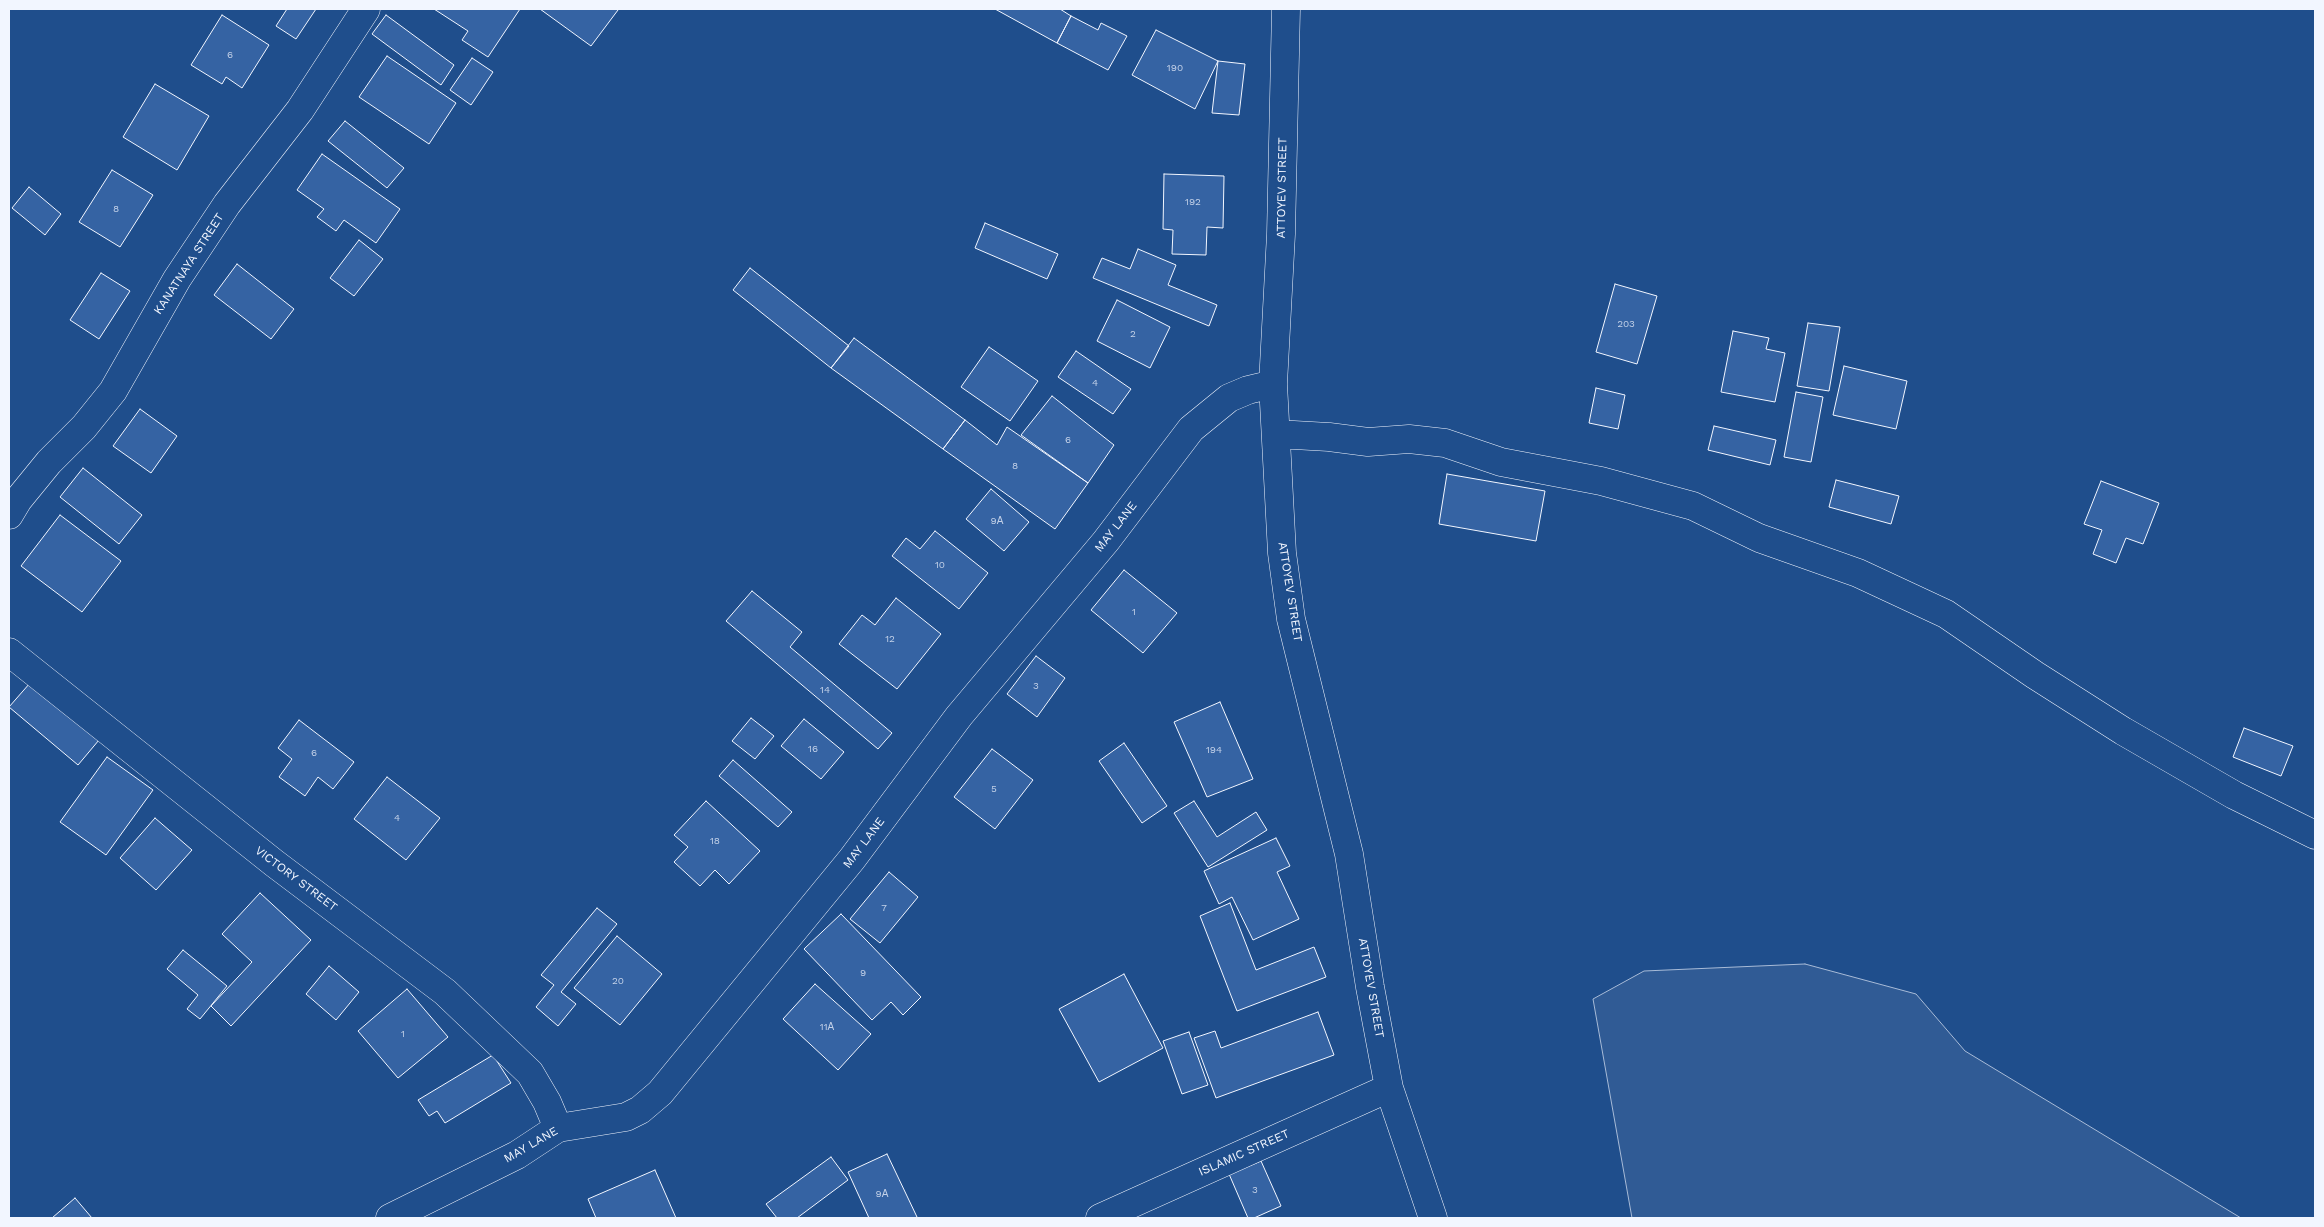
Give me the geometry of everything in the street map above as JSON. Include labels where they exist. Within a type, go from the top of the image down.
[{"type":"street","name":"KANATNAYA STREET","points":[[9,515],[18,500],[49,462],[84,427],[113,391],[183,270],[227,204],[300,110],[366,9]]},
{"type":"street","name":"ATTOYEV STREET","points":[[1286,9],[1281,234],[1273,384],[1282,553],[1292,619],[1349,854],[1370,987],[1389,1088],[1432,1218]]},
{"type":"street","name":"MAY LANE","points":[[390,1218],[517,1155],[558,1128],[626,1117],[640,1110],[660,1093],[852,859],[959,716],[1106,542],[1191,429],[1229,398],[1248,390],[1273,384]]},
{"type":"street","points":[[1276,434],[1329,437],[1368,442],[1409,439],[1444,443],[1501,462],[1601,481],[1693,506],[1758,538],[1858,573],[1946,614],[2123,731],[2234,795],[2315,835]]},
{"type":"street","name":"VICTORY STREET","points":[[9,652],[274,862],[445,992],[530,1072],[548,1102],[558,1128]]},
{"type":"street","name":"ISLAMIC STREET","points":[[1100,1218],[1389,1088]]},
{"type":"shaded area","points":[[1805,964],[1916,994],[1965,1051],[2241,1218],[1632,1218],[1593,999],[1644,971]]},
{"type":"building","points":[[287,9],[316,9],[296,39],[276,26]]},
{"type":"building","points":[[434,9],[520,9],[488,57],[462,40],[468,31]]},
{"type":"building","points":[[540,9],[616,9],[618,10],[591,46]]},
{"type":"building","points":[[995,9],[1060,9],[1071,16],[1057,43]]},
{"type":"building","points":[[222,15],[269,45],[242,88],[226,77],[222,84],[191,65]]},
{"type":"building","points":[[386,15],[454,65],[441,85],[372,34]]},
{"type":"building","points":[[1071,16],[1098,30],[1101,23],[1127,36],[1108,70],[1057,43]]},
{"type":"building","points":[[1156,30],[1218,61],[1195,109],[1132,75]]},
{"type":"building","points":[[387,56],[456,103],[429,144],[359,97]]},
{"type":"building","points":[[472,58],[493,72],[471,105],[450,90]]},
{"type":"building","points":[[1218,61],[1245,64],[1239,115],[1212,113]]},
{"type":"building","points":[[155,84],[209,116],[177,170],[123,137]]},
{"type":"building","points":[[345,121],[404,168],[387,188],[328,141]]},
{"type":"building","points":[[322,154],[400,209],[376,243],[344,220],[336,231],[317,217],[324,209],[297,190]]},
{"type":"building","points":[[112,170],[153,195],[120,247],[79,222]]},
{"type":"building","points":[[1164,174],[1224,176],[1223,228],[1207,227],[1206,255],[1172,254],[1173,230],[1163,229]]},
{"type":"building","points":[[29,187],[61,214],[45,235],[12,208]]},
{"type":"building","points":[[985,223],[1058,254],[1047,279],[975,248]]},
{"type":"building","points":[[359,240],[383,259],[354,296],[330,278]]},
{"type":"building","points":[[1138,249],[1176,265],[1168,285],[1217,305],[1209,326],[1093,278],[1102,258],[1130,269]]},
{"type":"building","points":[[237,264],[294,309],[271,339],[214,295]]},
{"type":"building","points":[[750,268],[849,346],[831,368],[733,290]]},
{"type":"building","points":[[101,273],[130,291],[99,339],[70,320]]},
{"type":"building","points":[[1615,284],[1657,296],[1637,364],[1596,352]]},
{"type":"building","points":[[1117,300],[1170,327],[1150,368],[1097,341]]},
{"type":"building","points":[[1808,323],[1840,327],[1829,391],[1797,386]]},
{"type":"building","points":[[1733,331],[1769,338],[1766,349],[1785,353],[1775,402],[1721,392]]},
{"type":"building","points":[[854,338],[965,420],[943,449],[831,368]]},
{"type":"building","points":[[989,347],[1038,381],[1010,421],[961,387]]},
{"type":"building","points":[[1076,351],[1131,389],[1113,414],[1058,377]]},
{"type":"building","points":[[1844,366],[1907,381],[1896,429],[1833,415]]},
{"type":"building","points":[[1596,388],[1625,395],[1618,429],[1589,423]]},
{"type":"building","points":[[1796,392],[1823,397],[1811,462],[1784,457]]},
{"type":"building","points":[[1052,396],[1114,445],[1088,483],[1021,435]]},
{"type":"building","points":[[140,409],[177,436],[151,473],[113,446]]},
{"type":"building","points":[[965,420],[997,445],[1007,427],[1088,483],[1055,529],[943,449]]},
{"type":"building","points":[[1714,426],[1776,440],[1770,465],[1708,450]]},
{"type":"building","points":[[83,468],[142,515],[119,544],[60,497]]},
{"type":"building","points":[[1447,474],[1545,491],[1536,541],[1439,524]]},
{"type":"building","points":[[1836,480],[1899,496],[1891,524],[1829,507]]},
{"type":"building","points":[[2101,481],[2159,503],[2143,544],[2126,538],[2116,563],[2093,554],[2102,530],[2084,524]]},
{"type":"building","points":[[991,489],[1029,522],[1004,551],[966,519]]},
{"type":"building","points":[[60,515],[121,561],[82,612],[21,566]]},
{"type":"building","points":[[935,531],[988,573],[959,609],[892,556],[906,538],[920,549]]},
{"type":"building","points":[[1124,570],[1177,613],[1143,653],[1091,610]]},
{"type":"building","points":[[752,591],[802,632],[790,647],[892,733],[878,749],[726,621]]},
{"type":"building","points":[[896,598],[941,634],[897,689],[839,644],[862,615],[875,625]]},
{"type":"building","points":[[1036,656],[1065,678],[1037,717],[1007,694]]},
{"type":"building","points":[[30,683],[99,740],[78,765],[9,707]]},
{"type":"building","points":[[1220,702],[1253,779],[1207,797],[1174,722]]},
{"type":"building","points":[[751,718],[774,736],[755,759],[732,741]]},
{"type":"building","points":[[804,719],[844,752],[821,779],[781,746]]},
{"type":"building","points":[[299,720],[354,762],[333,789],[318,777],[305,796],[279,777],[292,759],[278,748]]},
{"type":"building","points":[[2244,728],[2293,746],[2281,776],[2233,757]]},
{"type":"building","points":[[1124,743],[1167,806],[1142,823],[1099,761]]},
{"type":"building","points":[[992,749],[1033,780],[995,829],[954,797]]},
{"type":"building","points":[[107,757],[153,790],[106,855],[60,822]]},
{"type":"building","points":[[733,760],[792,812],[778,827],[719,776]]},
{"type":"building","points":[[387,777],[440,818],[406,860],[354,819]]},
{"type":"building","points":[[706,801],[760,851],[729,884],[715,870],[700,886],[674,862],[688,847],[674,835]]},
{"type":"building","points":[[1194,801],[1217,837],[1256,812],[1267,830],[1208,867],[1174,813]]},
{"type":"building","points":[[155,818],[192,850],[156,890],[120,858]]},
{"type":"building","points":[[1276,838],[1290,866],[1277,872],[1299,919],[1253,940],[1232,897],[1219,904],[1204,871]]},
{"type":"building","points":[[889,872],[918,897],[880,943],[850,919]]},
{"type":"building","points":[[260,893],[311,940],[231,1026],[211,1006],[252,962],[222,934]]},
{"type":"building","points":[[1230,903],[1256,970],[1314,947],[1326,977],[1237,1011],[1200,916]]},
{"type":"building","points":[[597,908],[617,924],[561,992],[576,1004],[558,1026],[536,1007],[554,985],[541,975]]},
{"type":"building","points":[[841,914],[921,997],[903,1015],[891,1002],[872,1020],[804,949]]},
{"type":"building","points":[[617,936],[662,974],[620,1025],[574,988]]},
{"type":"building","points":[[183,950],[227,986],[200,1019],[187,1009],[198,995],[167,969]]},
{"type":"building","points":[[329,966],[359,992],[336,1020],[306,994]]},
{"type":"building","points":[[1124,974],[1163,1048],[1099,1082],[1059,1009]]},
{"type":"building","points":[[815,984],[871,1034],[838,1070],[783,1019]]},
{"type":"building","points":[[407,989],[448,1037],[398,1078],[358,1031]]},
{"type":"building","points":[[1318,1012],[1334,1055],[1216,1098],[1194,1038],[1215,1031],[1221,1048]]},
{"type":"building","points":[[1189,1032],[1208,1085],[1182,1094],[1163,1041]]},
{"type":"building","points":[[493,1055],[511,1083],[445,1123],[437,1111],[429,1116],[418,1100]]},
{"type":"building","points":[[887,1154],[917,1217],[915,1218],[869,1218],[848,1172]]},
{"type":"building","points":[[831,1157],[848,1180],[797,1218],[777,1218],[766,1204]]},
{"type":"building","points":[[1261,1161],[1281,1206],[1254,1218],[1248,1218],[1229,1174]]},
{"type":"building","points":[[655,1170],[676,1218],[596,1218],[588,1199]]},
{"type":"building","points":[[75,1198],[92,1218],[52,1218]]}]
